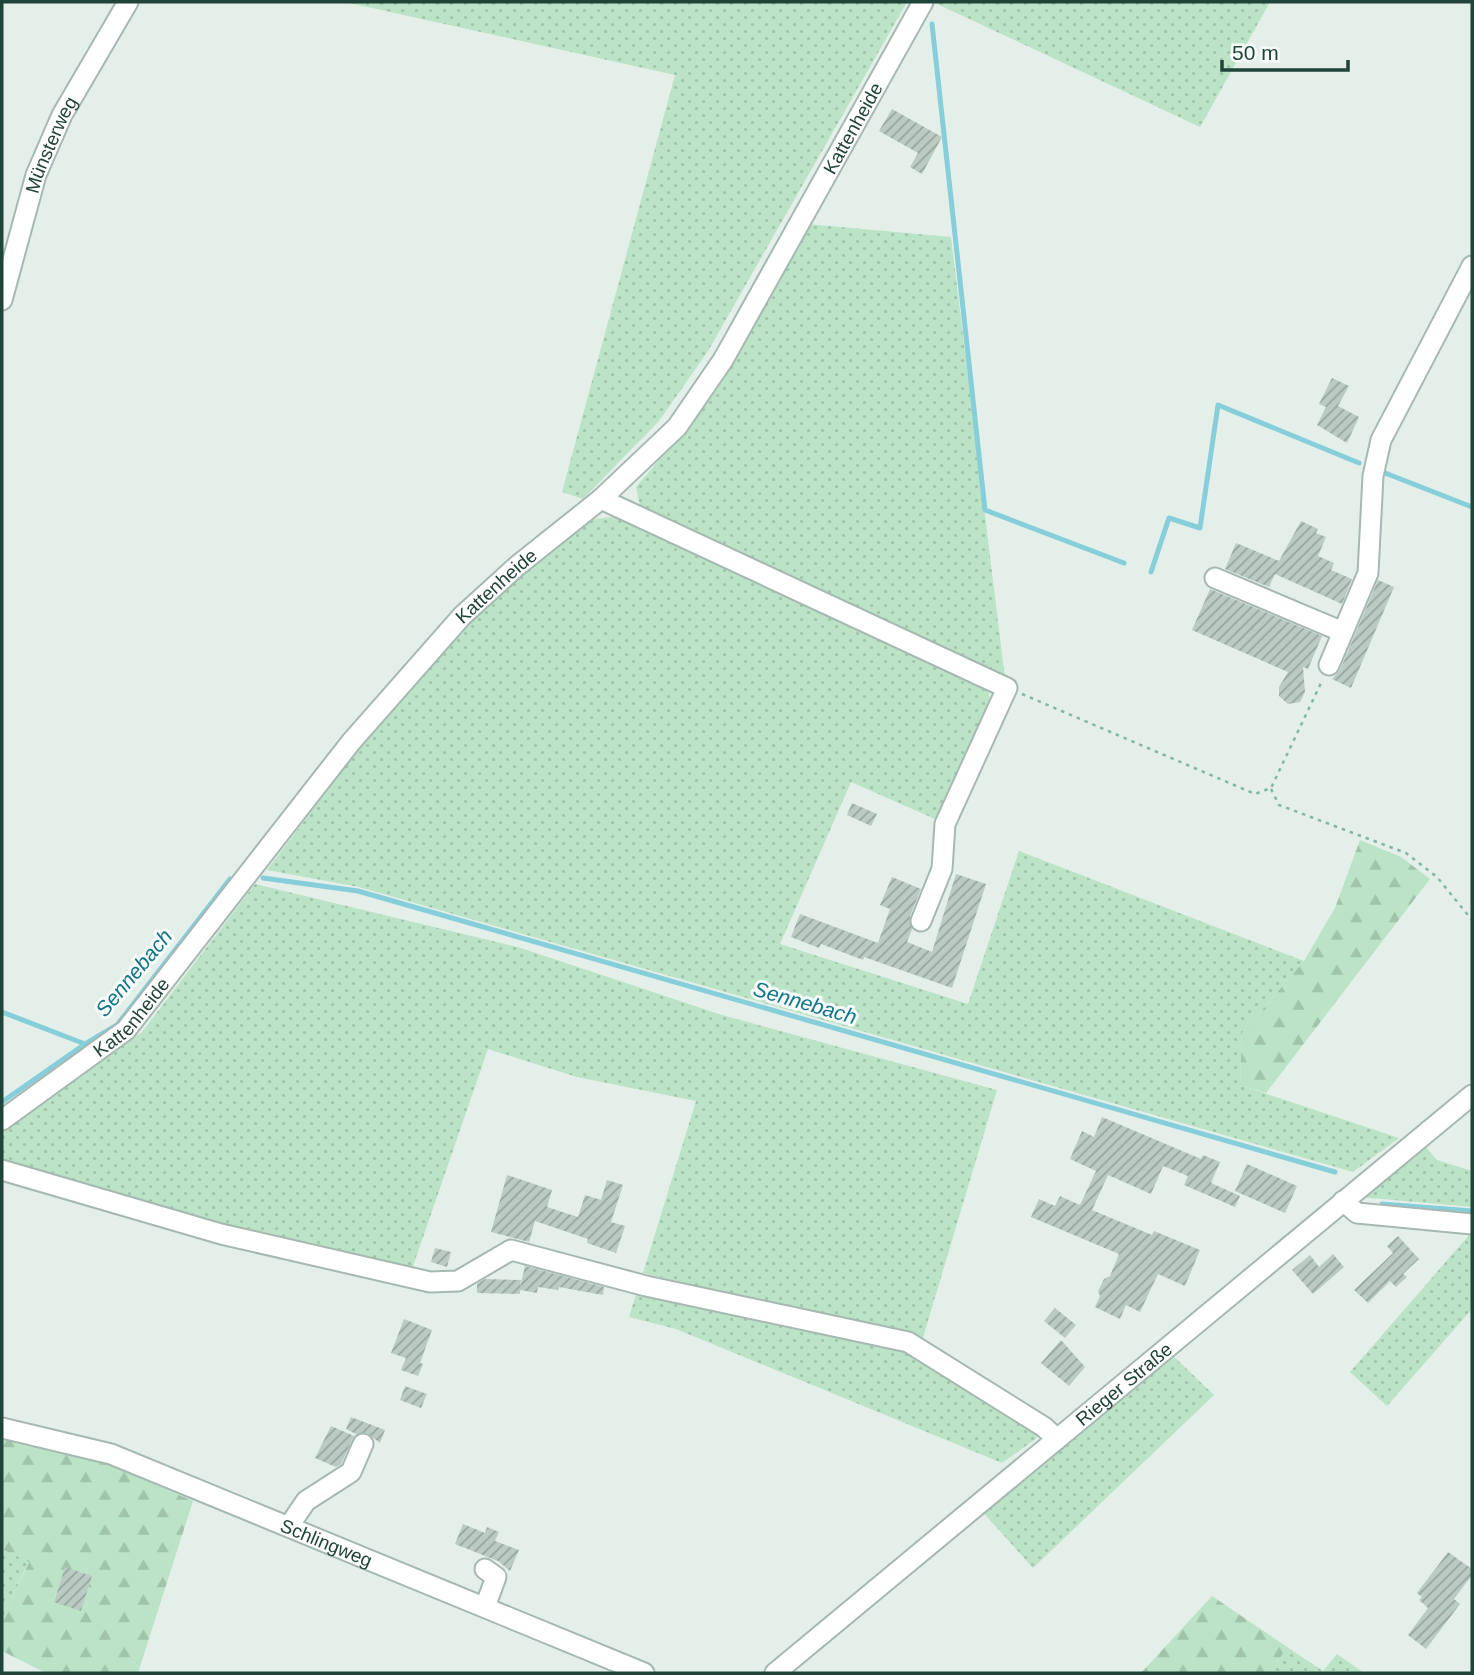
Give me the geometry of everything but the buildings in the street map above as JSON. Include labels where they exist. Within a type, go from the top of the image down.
[{"type":"street","name":"Münsterweg","points":[[2,300],[36,175],[62,115],[128,2]]},
{"type":"street","name":"Kattenheide","points":[[2,1120],[125,1030],[351,741],[462,616],[517,566],[601,499],[677,427],[723,360],[923,2]]},
{"type":"street","points":[[1329,665],[1368,573],[1373,476],[1381,440],[1472,267]]},
{"type":"street","points":[[601,499],[1007,688],[945,824],[942,869],[921,921]]},
{"type":"street","points":[[1216,578],[1343,632]]},
{"type":"street","name":"Rieger Straße","points":[[775,1673],[1472,1095]]},
{"type":"street","points":[[2,1170],[221,1234],[430,1282],[458,1281],[511,1250],[646,1286],[908,1342],[1032,1420],[1057,1439]]},
{"type":"street","points":[[1343,1201],[1357,1213],[1472,1224]]},
{"type":"street","name":"Schlingweg","points":[[2,1428],[111,1454],[644,1673]]},
{"type":"street","points":[[289,1526],[306,1500],[351,1472],[363,1444]]},
{"type":"street","points":[[485,1569],[496,1577],[485,1607]]},
{"type":"path","points":[[1007,688],[1255,794],[1271,788],[1329,665]]},
{"type":"path","points":[[1271,788],[1279,805],[1406,853],[1437,877],[1472,920]]},
{"type":"green space","points":[[345,2],[907,2],[708,351],[659,421],[583,499],[562,492],[675,75]]},
{"type":"green space","points":[[933,2],[1270,2],[1200,127]]},
{"type":"green space","points":[[807,224],[951,237],[1005,679],[641,511],[636,487],[695,418]]},
{"type":"green space","points":[[624,515],[988,690],[991,707],[950,802],[935,819],[851,782],[780,944],[968,1004],[1019,851],[1304,961],[1242,1033],[1240,1085],[1399,1138],[1353,1172],[359,887],[267,870],[378,724],[469,623],[523,573],[590,520]]},
{"type":"green space","points":[[1360,840],[1401,857],[1430,879],[1266,1093],[1240,1085],[1242,1033],[1304,961],[1335,908]]},
{"type":"green space","points":[[255,884],[521,948],[722,1015],[997,1090],[921,1344],[906,1335],[643,1273],[696,1101],[577,1077],[488,1049],[411,1272],[220,1227],[2,1162],[2,1133],[142,1032]]},
{"type":"green space","points":[[1423,1144],[1437,1160],[1472,1171],[1472,1207],[1360,1197]]},
{"type":"green space","points":[[1470,1234],[1472,1309],[1387,1406],[1350,1372]]},
{"type":"green space","points":[[638,1288],[907,1346],[1037,1431],[1037,1438],[1002,1463],[676,1329],[629,1317]]},
{"type":"green space","points":[[1169,1352],[1214,1395],[1033,1568],[980,1509]]},
{"type":"green space","points":[[2,1437],[108,1464],[193,1501],[138,1673],[46,1673],[2,1651],[2,1619],[29,1562],[2,1549]],"holes":[[[65,1568],[92,1576],[81,1610],[54,1601]]]},
{"type":"green space","points":[[2,1549],[29,1561],[2,1619]]},
{"type":"green space","points":[[1212,1596],[1287,1647],[1271,1673],[1141,1673]]},
{"type":"green space","points":[[1287,1647],[1323,1671],[1337,1654],[1364,1673],[1271,1673]]},
{"type":"waterway","points":[[932,24],[985,510],[1124,563]]},
{"type":"waterway","points":[[1151,572],[1169,518],[1200,528],[1218,405],[1359,463]]},
{"type":"waterway","points":[[1380,471],[1472,507]]},
{"type":"waterway","name":"Sennebach","points":[[263,878],[358,891],[1335,1172]]},
{"type":"waterway","name":"Sennebach","points":[[2,1012],[85,1044],[117,1025],[230,879]]},
{"type":"waterway","points":[[2,1102],[85,1044]]},
{"type":"waterway","name":"Sennebach","points":[[1382,1204],[1472,1211]]}]
